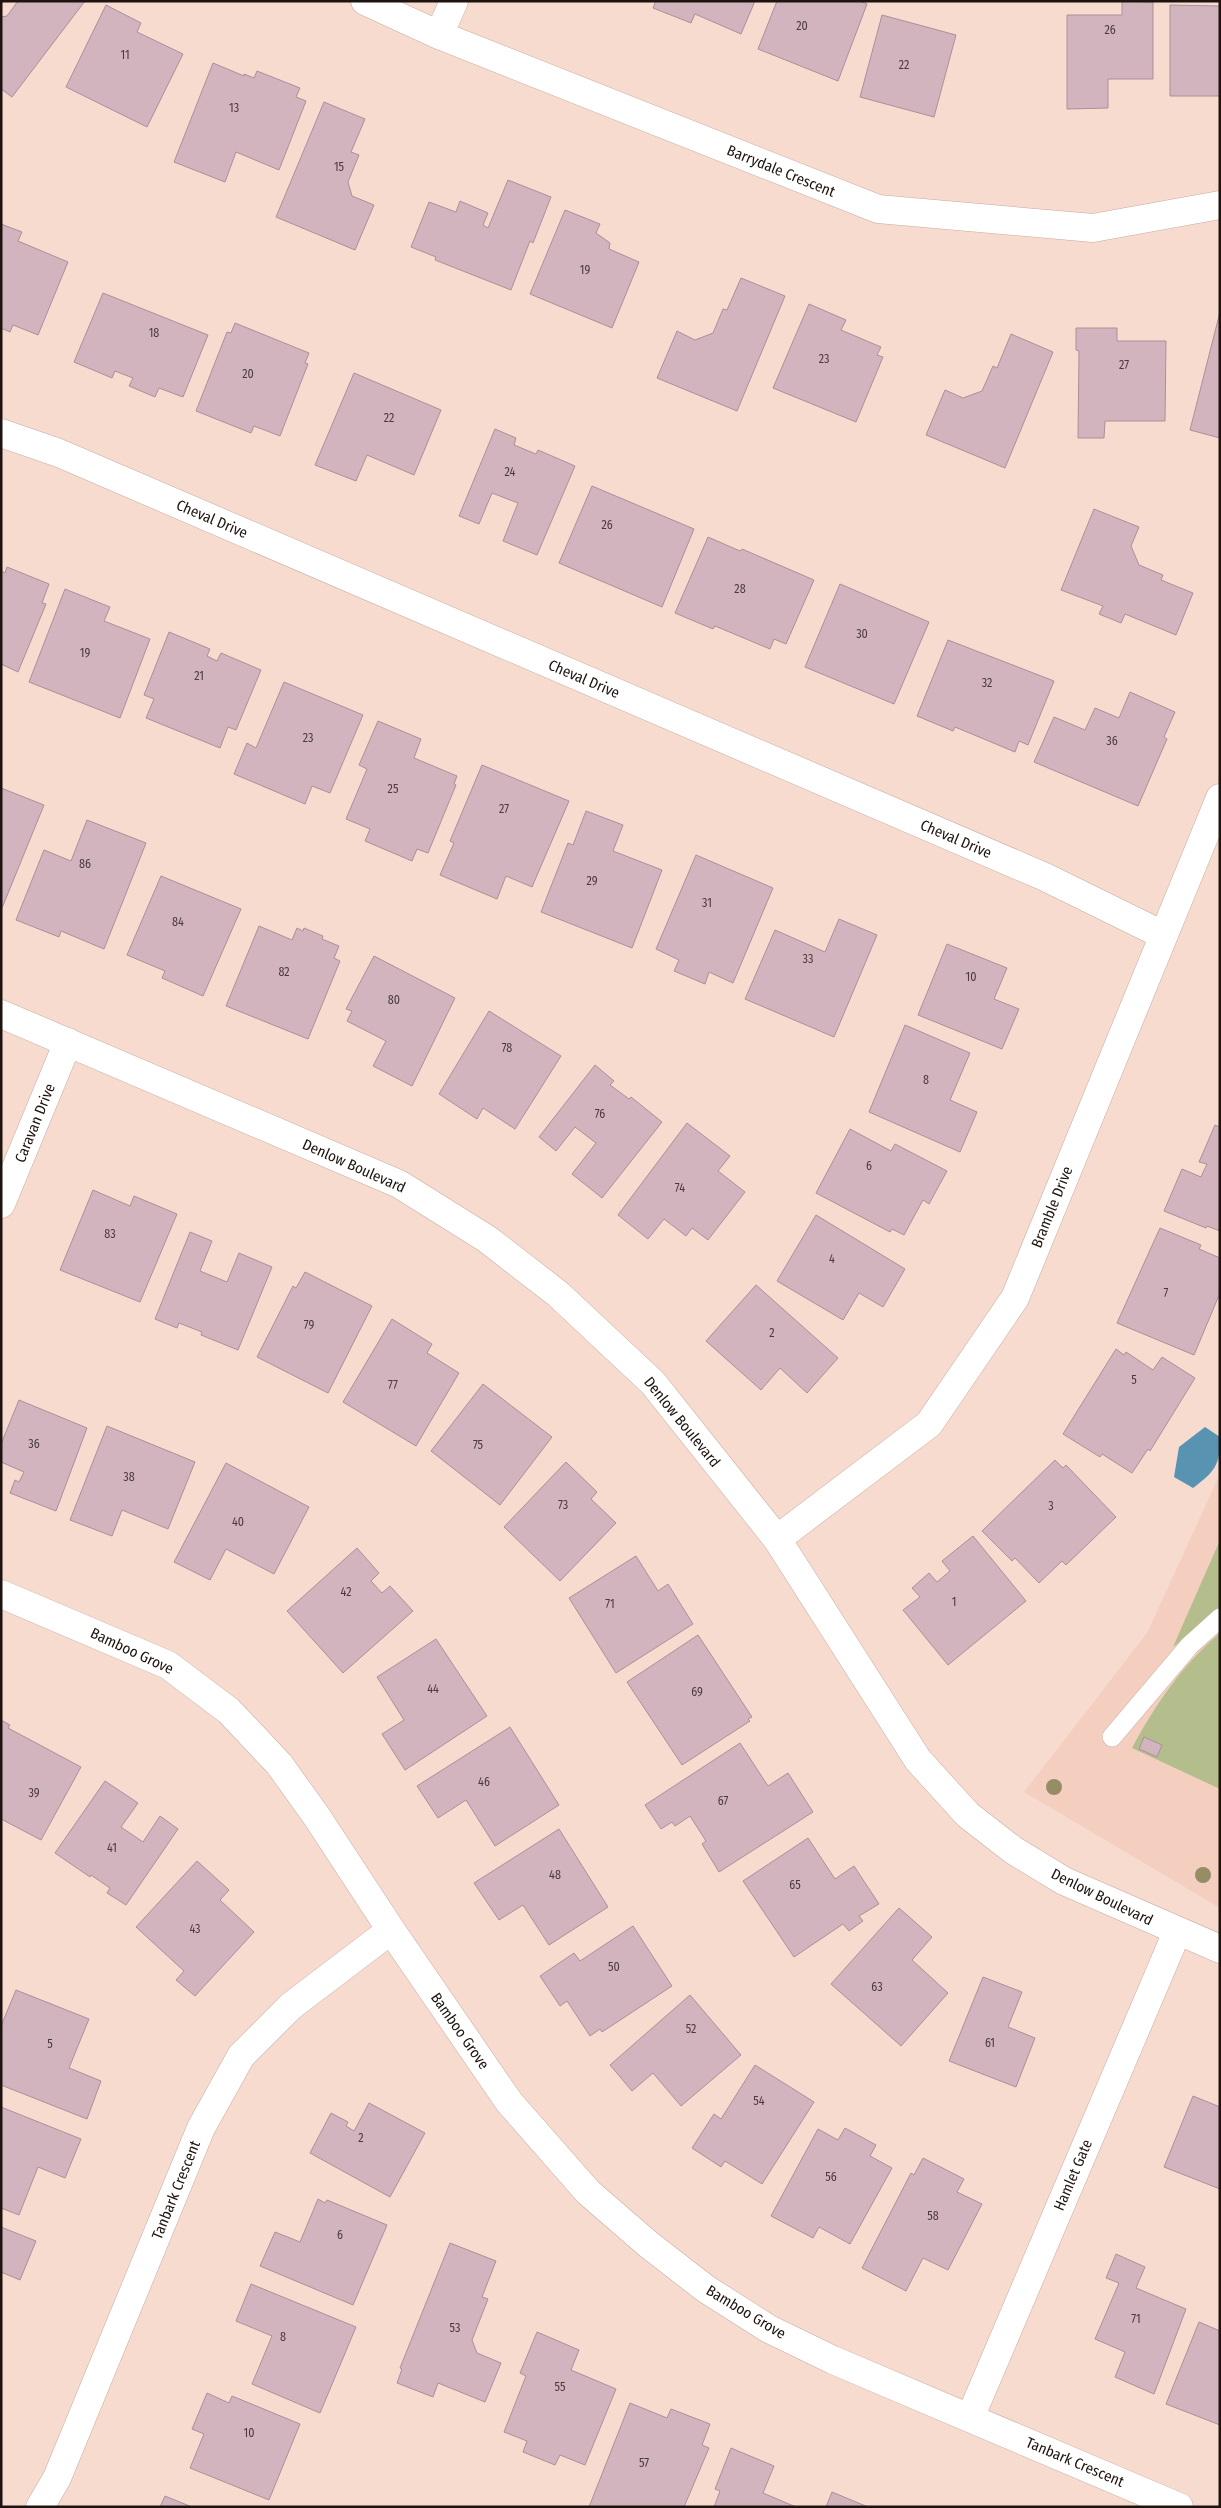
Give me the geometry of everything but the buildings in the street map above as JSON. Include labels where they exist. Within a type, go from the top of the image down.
[{"type":"street","name":"Barrydale Crescent","points":[[365,1],[439,35],[878,209],[1092,228],[1220,205]]},
{"type":"street","points":[[439,35],[454,1]]},
{"type":"street","name":"Cheval Drive","points":[[1,434],[77,460],[1045,877],[1163,935]]},
{"type":"street","name":"Bramble Drive","points":[[777,1540],[832,1500],[929,1424],[1014,1298],[1220,798]]},
{"type":"street","name":"Denlow Boulevard","points":[[1,1014],[399,1184],[487,1239],[558,1294],[653,1383],[777,1540],[918,1760],[968,1815],[1013,1850],[1064,1881],[1177,1932],[1220,1949]]},
{"type":"street","name":"Caravan Drive","points":[[1,1204],[68,1042]]},
{"type":"street","name":"Bamboo Grove","points":[[1,1594],[168,1665],[229,1711],[279,1764],[317,1817],[391,1930],[509,2102],[588,2192],[648,2244],[706,2289],[769,2329],[832,2360],[970,2418]]},
{"type":"street","name":"Tanbark Crescent","points":[[40,2507],[57,2478],[201,2128],[241,2056],[291,2006],[391,1930]]},
{"type":"street","name":"Hamlet Gate","points":[[970,2418],[1177,1932]]},
{"type":"street","name":"Tanbark Crescent","points":[[970,2418],[1180,2507]]},
{"type":"lane","points":[[1112,1737],[1190,1645],[1220,1618]]},
{"type":"shaded area","points":[[1220,1474],[1220,1908],[1024,1792],[1147,1633]]},
{"type":"green space","points":[[1220,1540],[1220,1611],[1173,1647]]},
{"type":"green space","points":[[1220,1633],[1220,1789],[1132,1748],[1170,1686],[1193,1658]]},
{"type":"water","points":[[1205,1427],[1220,1437],[1219,1455],[1215,1467],[1193,1488],[1174,1477],[1179,1447]]}]
